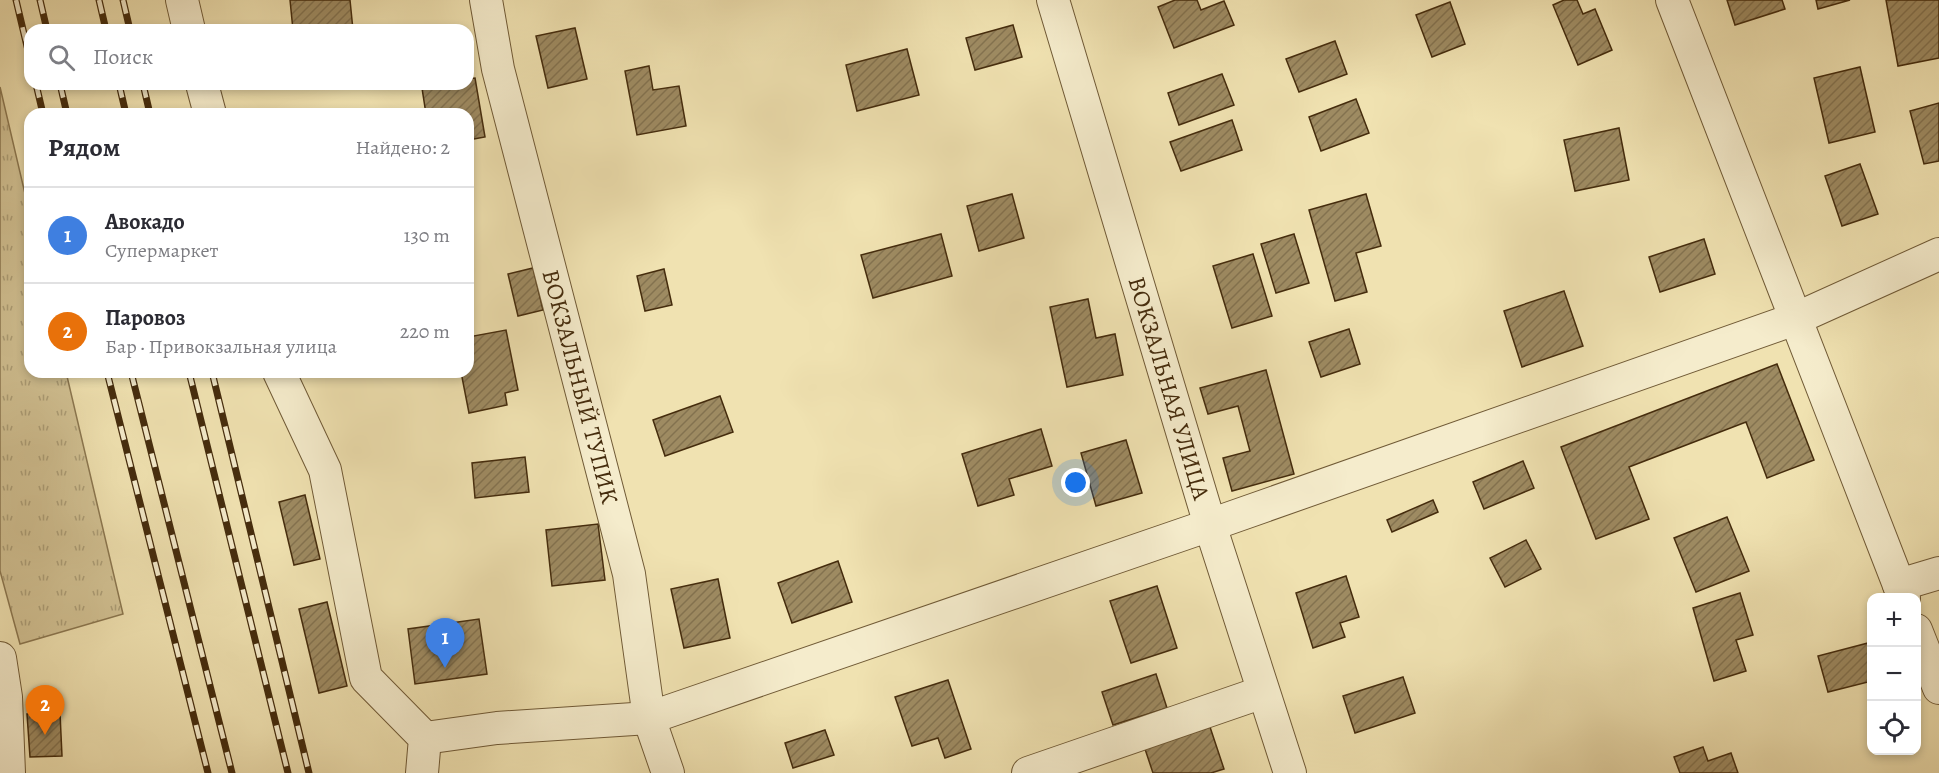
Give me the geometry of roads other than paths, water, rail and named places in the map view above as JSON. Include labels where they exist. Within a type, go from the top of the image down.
[{"type":"street","points":[[182,0],[188,24]]},
{"type":"street","name":"ВОКЗАЛЬНЫЙ ТУПИК","points":[[486,0],[498,69],[629,574],[649,718],[668,773]]},
{"type":"street","name":"ВОКЗАЛЬНАЯ УЛИЦА","points":[[1053,0],[1210,525],[1290,773]]},
{"type":"street","points":[[1672,0],[1901,591],[1939,573]]},
{"type":"street","points":[[204,90],[208,108]]},
{"type":"street","points":[[425,738],[497,728],[649,718],[1210,525],[1796,318],[1939,255]]},
{"type":"street","points":[[282,378],[325,470],[366,678],[425,738],[423,773]]},
{"type":"street","points":[[1921,641],[1939,688]]},
{"type":"street","points":[[0,658],[6,697],[9,773]]},
{"type":"street","points":[[1028,773],[1263,692]]},
{"type":"railway","points":[[16,0],[24,34]]},
{"type":"railway","points":[[40,0],[46,24]]},
{"type":"railway","points":[[99,0],[105,24]]},
{"type":"railway","points":[[123,0],[129,24]]},
{"type":"railway","points":[[37,90],[42,108]]},
{"type":"railway","points":[[61,90],[66,108]]},
{"type":"railway","points":[[120,90],[125,108]]},
{"type":"railway","points":[[144,90],[149,108]]},
{"type":"railway","points":[[109,378],[208,773]]},
{"type":"railway","points":[[133,378],[232,773]]},
{"type":"railway","points":[[190,378],[288,773]]},
{"type":"railway","points":[[213,378],[309,773]]},
{"type":"place","name":"Авокадо","points":[[445,668]]},
{"type":"place","name":"Паровоз","points":[[45,735]]}]
